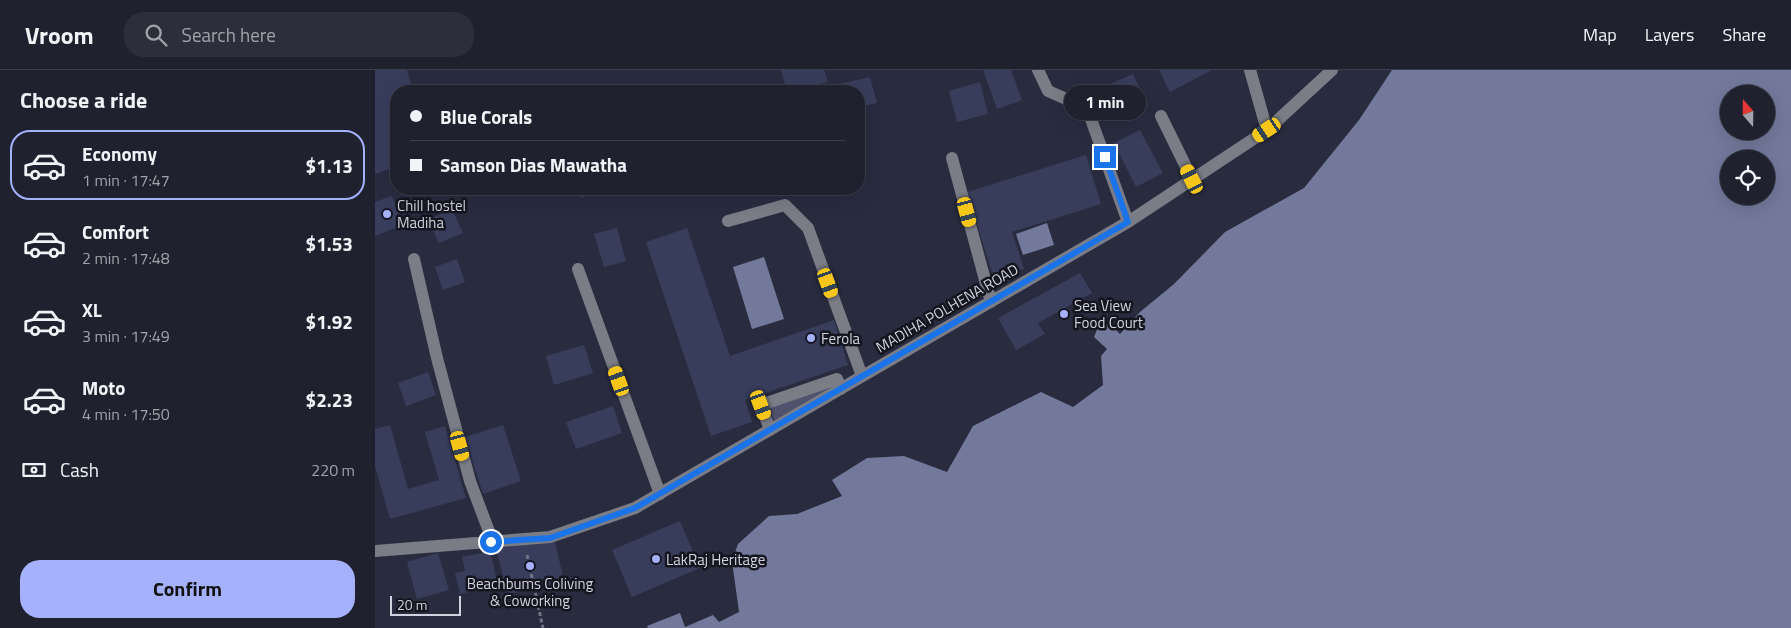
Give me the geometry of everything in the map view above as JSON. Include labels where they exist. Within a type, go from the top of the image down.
[{"type":"street","points":[[1038,70],[1048,91],[1087,108],[1128,222]]},
{"type":"street","points":[[1250,70],[1267,130]]},
{"type":"street","name":"MADIHA POLHENA ROAD","points":[[375,551],[550,538],[635,508],[1128,222],[1267,130],[1332,70]]},
{"type":"street","points":[[1161,116],[1192,179]]},
{"type":"street","points":[[952,158],[991,302]]},
{"type":"street","points":[[728,221],[785,205],[808,228],[862,376]]},
{"type":"street","points":[[414,259],[437,358],[470,481],[493,542]]},
{"type":"street","points":[[578,269],[660,494]]},
{"type":"street","points":[[770,430],[761,405],[837,379],[841,389]]},
{"type":"path","points":[[523,540],[543,628]]},
{"type":"shaded area","points":[[1392,70],[1791,70],[1791,628],[648,628],[647,626],[680,613],[685,627],[713,615],[719,622],[739,612],[732,561],[738,544],[769,516],[797,514],[842,496],[832,480],[867,458],[904,456],[947,472],[973,426],[1041,392],[1073,407],[1103,385],[1101,356],[1107,349],[1094,337],[1099,325],[1110,324],[1120,334],[1140,312],[1174,284],[1225,232],[1304,188],[1359,120]]},
{"type":"shaded area","points":[[1047,223],[1054,245],[1023,255],[1016,234]]},
{"type":"shaded area","points":[[764,257],[784,319],[752,329],[733,267]]},
{"type":"shaded area","points":[[828,387],[829,390],[774,420],[769,408]]},
{"type":"building","points":[[375,70],[407,70],[411,85],[390,85],[390,169],[375,174]]},
{"type":"building","points":[[781,70],[824,70],[828,82],[814,85],[785,85]]},
{"type":"building","points":[[983,70],[1011,70],[1022,100],[997,109]]},
{"type":"building","points":[[1159,70],[1212,70],[1170,92]]},
{"type":"building","points":[[1133,74],[1148,106],[1115,121],[1101,88]]},
{"type":"building","points":[[870,77],[877,103],[865,106],[865,85],[839,84]]},
{"type":"building","points":[[980,82],[988,114],[957,122],[949,91]]},
{"type":"building","points":[[1140,130],[1163,173],[1136,187],[1114,143]]},
{"type":"building","points":[[1086,155],[1101,204],[1012,232],[1024,269],[994,279],[967,192]]},
{"type":"building","name":"Chill hostel Madiha","points":[[392,196],[403,225],[375,236],[375,202]]},
{"type":"building","points":[[452,209],[463,233],[439,243],[428,220]]},
{"type":"building","points":[[617,228],[626,261],[604,267],[594,234]]},
{"type":"building","name":"Ferola","points":[[687,228],[730,356],[834,320],[848,365],[745,400],[752,422],[711,436],[646,242]]},
{"type":"building","points":[[457,259],[465,282],[443,290],[435,267]]},
{"type":"building","points":[[1080,273],[1092,293],[1038,323],[1045,334],[1016,350],[998,318]]},
{"type":"building","points":[[584,345],[593,373],[554,385],[546,356]]},
{"type":"building","points":[[428,372],[436,395],[406,406],[398,383]]},
{"type":"building","points":[[613,406],[622,433],[576,449],[566,422]]},
{"type":"building","points":[[390,425],[408,489],[439,480],[425,432],[445,426],[466,498],[390,519],[375,466],[375,429]]},
{"type":"building","points":[[503,425],[521,481],[483,494],[465,437]]},
{"type":"building","name":"LakRaj Heritage","points":[[680,521],[700,568],[632,597],[612,550]]},
{"type":"building","name":"Beachbums Coliving & Coworking","points":[[555,542],[565,585],[507,594],[496,547]]},
{"type":"building","points":[[490,551],[498,585],[460,594],[455,573],[465,571],[462,557]]},
{"type":"building","points":[[438,553],[449,590],[417,599],[407,562]]},
{"type":"place","name":"Chill hostel Madiha","points":[[387,214]]},
{"type":"place","name":"Sea View Food Court","points":[[1064,314]]},
{"type":"place","name":"Ferola","points":[[811,338]]},
{"type":"place","name":"LakRaj Heritage","points":[[656,559]]},
{"type":"place","name":"Beachbums Coliving & Coworking","points":[[530,566]]},
{"type":"route","points":[[491,542],[550,538],[635,508],[1128,222],[1105,157]]}]
